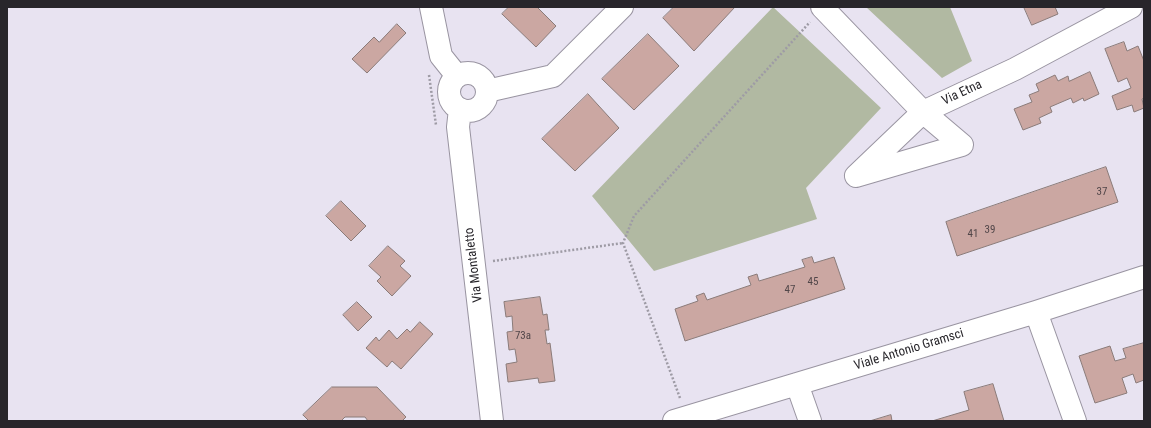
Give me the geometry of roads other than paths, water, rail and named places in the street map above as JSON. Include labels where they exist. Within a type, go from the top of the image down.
[{"type":"street","points":[[431,7],[441,56],[457,76]]},
{"type":"street","points":[[487,91],[554,76],[622,7]]},
{"type":"street","name":"Via Etna","points":[[823,7],[923,112],[1015,69],[1131,7]]},
{"type":"street","points":[[462,73],[473,73],[483,80],[487,91],[483,103],[478,108],[466,111],[460,109],[451,100],[449,93],[452,81],[462,73]]},
{"type":"street","name":"Via Montaletto","points":[[460,109],[458,127],[492,421]]},
{"type":"street","name":"Viale Antonio Gramsci","points":[[680,419],[1036,312],[1144,277]]},
{"type":"street","points":[[1036,312],[1075,421]]},
{"type":"street","points":[[797,384],[810,421]]}]
